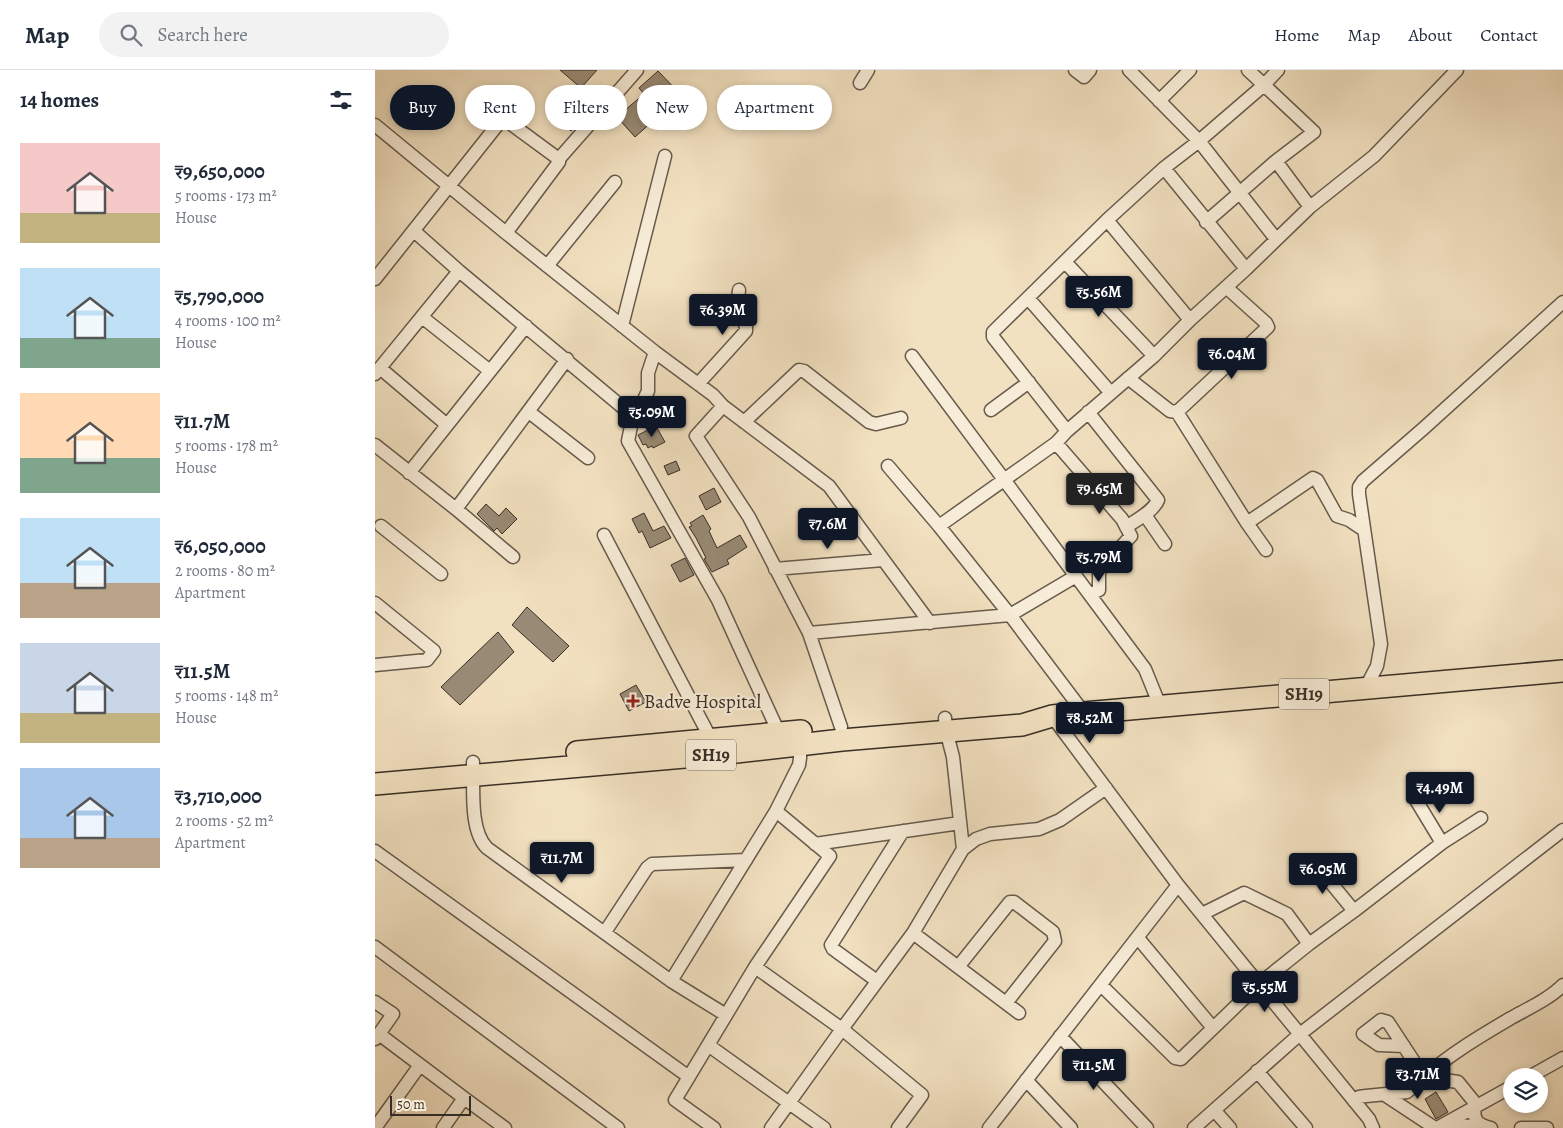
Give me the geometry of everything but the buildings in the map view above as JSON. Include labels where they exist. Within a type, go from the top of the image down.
[{"type":"main road","name":"SH19","points":[[793,736],[946,724],[1025,714],[1048,717],[1563,671]]},
{"type":"main road","name":"SH19","points":[[375,772],[473,769],[715,747],[841,727],[946,724]]},
{"type":"main road","name":"SH19","points":[[375,784],[473,769]]},
{"type":"street","points":[[506,233],[558,164],[558,160],[637,70]]},
{"type":"street","points":[[860,83],[868,70]]},
{"type":"street","points":[[1075,70],[1085,77],[1090,70]]},
{"type":"street","points":[[1129,70],[1199,141],[1276,238]]},
{"type":"street","points":[[1159,101],[1190,70]]},
{"type":"street","points":[[1206,222],[1276,161],[1313,132],[1248,70]]},
{"type":"street","points":[[1067,431],[992,335],[1107,220],[1165,168],[1264,85],[1278,70]]},
{"type":"street","points":[[939,526],[1056,443],[1110,392],[1154,356],[1310,207],[1374,156],[1457,70]]},
{"type":"street","points":[[375,279],[503,118],[558,160]]},
{"type":"street","points":[[375,125],[622,326],[699,384],[723,406],[829,486],[930,622]]},
{"type":"street","points":[[622,326],[665,156]]},
{"type":"street","points":[[1276,161],[1310,207]]},
{"type":"street","points":[[1165,168],[1246,270]]},
{"type":"street","points":[[547,266],[615,182]]},
{"type":"street","points":[[1107,220],[1190,320]]},
{"type":"street","points":[[413,231],[633,416]]},
{"type":"street","points":[[1065,262],[1154,356]]},
{"type":"street","points":[[447,425],[377,371],[459,271]]},
{"type":"street","points":[[1177,412],[1268,327],[1266,323],[1226,287]]},
{"type":"street","points":[[699,384],[746,331],[746,326],[737,310],[739,290]]},
{"type":"street","points":[[1028,298],[1110,392]]},
{"type":"street","points":[[1365,688],[1377,666],[1381,644],[1359,488],[1363,481],[1563,302]]},
{"type":"street","points":[[422,317],[490,371]]},
{"type":"street","points":[[409,473],[526,326]]},
{"type":"street","points":[[655,352],[648,374],[648,391],[641,406],[633,416],[628,441],[793,736],[799,765],[776,811],[671,981]]},
{"type":"street","points":[[912,356],[1145,670],[1160,706]]},
{"type":"street","points":[[456,509],[567,360]]},
{"type":"street","points":[[744,422],[799,370],[804,371],[869,422],[876,424],[901,418]]},
{"type":"street","points":[[1128,378],[1170,411],[1177,412],[1265,550]]},
{"type":"street","points":[[991,410],[1029,382]]},
{"type":"street","points":[[723,406],[696,436],[749,517],[809,634],[841,727]]},
{"type":"street","points":[[529,412],[588,458]]},
{"type":"street","points":[[1088,412],[1157,498],[1156,504],[1126,527]]},
{"type":"street","points":[[1056,443],[1122,520],[1131,536],[1099,571],[1099,590],[1090,594]]},
{"type":"street","points":[[375,445],[513,557]]},
{"type":"street","points":[[888,466],[1010,615],[1084,713]]},
{"type":"street","points":[[1247,523],[1313,478],[1317,480],[1337,516],[1349,520],[1364,530]]},
{"type":"street","points":[[1145,514],[1165,544]]},
{"type":"street","points":[[377,527],[441,574]]},
{"type":"street","points":[[604,536],[715,747]]},
{"type":"street","points":[[775,569],[883,560]]},
{"type":"street","points":[[809,634],[1010,615],[1076,576]]},
{"type":"street","points":[[375,603],[434,651],[427,660],[375,665]]},
{"type":"street","points":[[1048,717],[1106,788],[1178,885],[1369,1119],[1373,1128]]},
{"type":"street","points":[[946,724],[953,757],[963,849]]},
{"type":"street","points":[[473,769],[475,823],[480,841],[487,848],[671,981],[727,1015]]},
{"type":"street","points":[[771,1128],[913,933],[963,849],[976,839],[990,834],[1039,829],[1060,820],[1106,788]]},
{"type":"street","points":[[1416,800],[1442,842]]},
{"type":"street","points":[[714,1128],[675,1100],[755,967],[830,856],[776,811]]},
{"type":"street","points":[[1101,984],[1178,1059],[1183,1058],[1259,984],[1442,842],[1481,818]]},
{"type":"street","points":[[815,844],[960,823]]},
{"type":"street","points":[[1194,1128],[1300,1034],[1563,830]]},
{"type":"street","points":[[877,981],[833,949],[831,945],[903,831]]},
{"type":"street","points":[[375,851],[689,1077]]},
{"type":"street","points":[[605,932],[647,868],[652,864],[746,860]]},
{"type":"street","points":[[1313,861],[1354,912]]},
{"type":"street","points":[[989,1128],[1178,885]]},
{"type":"street","points":[[1202,914],[1244,893],[1287,914],[1309,944]]},
{"type":"street","points":[[958,967],[1010,902],[1014,902],[1053,932],[1055,941],[1006,1003]]},
{"type":"street","points":[[913,933],[1019,1013]]},
{"type":"street","points":[[1138,938],[1213,1028]]},
{"type":"street","points":[[375,947],[619,1128]]},
{"type":"street","points":[[755,967],[842,1029],[922,1095],[899,1128]]},
{"type":"street","points":[[1354,1101],[1359,1097],[1407,1092],[1436,1066],[1497,1026],[1554,994],[1563,985]]},
{"type":"street","points":[[375,1002],[393,1014],[377,1036],[420,1065],[505,1128]]},
{"type":"street","points":[[1060,1036],[1147,1128]]},
{"type":"street","points":[[708,1045],[824,1128]]},
{"type":"street","points":[[1404,1046],[1425,1077],[1459,1082],[1475,1103],[1473,1114],[1477,1122],[1487,1127]]},
{"type":"street","points":[[1545,1068],[1563,1058]]},
{"type":"street","points":[[375,1128],[420,1065]]},
{"type":"street","points":[[1257,1071],[1306,1128]]},
{"type":"street","points":[[1026,1080],[1071,1128]]},
{"type":"street","points":[[1438,1127],[1503,1091]]},
{"type":"street","points":[[1385,1095],[1438,1127],[1487,1127]]},
{"type":"street","points":[[443,1128],[464,1098]]},
{"type":"street","points":[[1215,1111],[1230,1128]]},
{"type":"street","points":[[1521,1128],[1547,1128]]},
{"type":"place","name":"Badve Hospital","points":[[633,701]]}]
